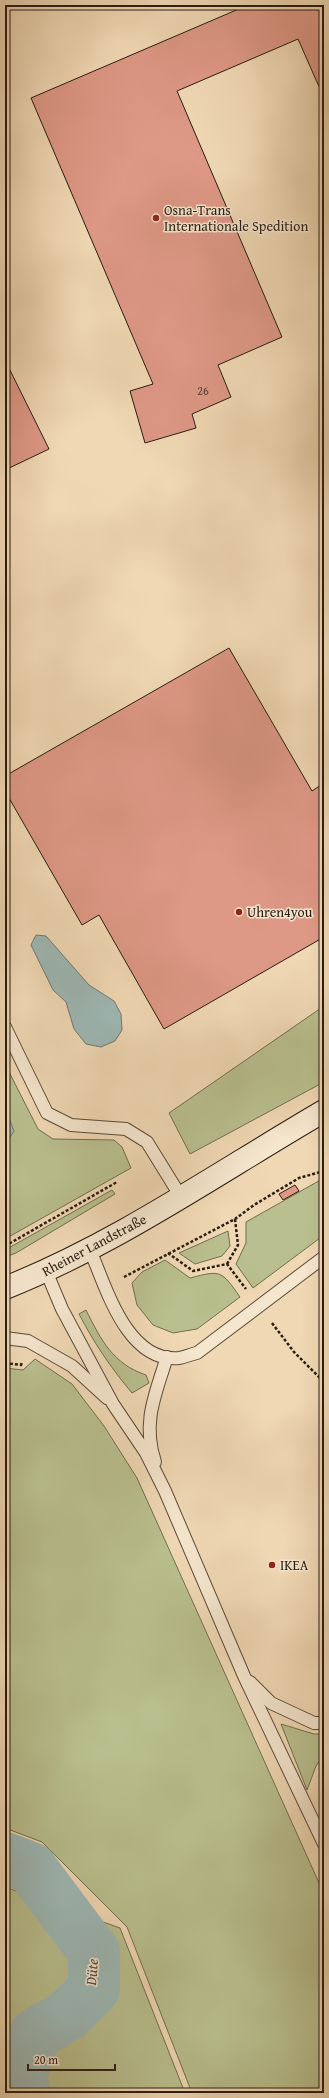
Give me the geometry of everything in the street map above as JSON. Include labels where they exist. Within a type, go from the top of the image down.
[{"type":"street","name":"Rheiner Landstraße","points":[[5,1288],[46,1271],[90,1250],[324,1111]]},
{"type":"lane","points":[[5,1028],[47,1112],[71,1126],[126,1129],[147,1142],[181,1197]]},
{"type":"lane","points":[[90,1250],[118,1315],[138,1343],[154,1354],[180,1358],[197,1353],[324,1257]]},
{"type":"lane","points":[[46,1271],[62,1309],[114,1404],[146,1453],[165,1491],[244,1676],[324,1844]]},
{"type":"lane","points":[[5,1338],[28,1341],[72,1366],[114,1404]]},
{"type":"lane","points":[[165,1491],[152,1453],[148,1424],[166,1357]]},
{"type":"lane","points":[[244,1676],[271,1703],[314,1723],[324,1722]]},
{"type":"path","points":[[168,1253],[235,1219],[254,1205],[299,1178],[324,1171]]},
{"type":"path","points":[[5,1246],[118,1182]]},
{"type":"path","points":[[227,1264],[238,1245],[235,1219]]},
{"type":"green space","points":[[324,1006],[324,1082],[190,1154],[169,1113]]},
{"type":"green space","points":[[5,1064],[38,1129],[53,1139],[114,1140],[122,1147],[131,1168],[5,1239]]},
{"type":"green space","points":[[324,1178],[324,1235],[253,1288],[236,1264],[246,1243],[246,1222]]},
{"type":"green space","points":[[112,1190],[115,1194],[16,1253],[5,1257],[5,1250]]},
{"type":"green space","points":[[228,1231],[230,1246],[222,1256],[195,1264],[179,1253]]},
{"type":"green space","points":[[165,1260],[190,1278],[214,1273],[220,1274],[229,1282],[240,1297],[197,1329],[173,1333],[153,1325],[137,1305],[132,1283],[142,1272]]},
{"type":"green space","points":[[86,1310],[109,1350],[116,1358],[146,1375],[149,1383],[132,1393],[103,1355],[85,1325],[79,1314]]},
{"type":"green space","points":[[35,1359],[72,1384],[104,1426],[137,1478],[324,1894],[324,2093],[192,2093],[127,1927],[42,1842],[5,1828],[5,1368],[23,1370]]},
{"type":"green space","points":[[281,1724],[314,1734],[324,1734],[324,1754],[316,1766],[307,1790]]},
{"type":"green space","points":[[5,1887],[120,1928],[185,2093],[5,2093]]},
{"type":"water","points":[[36,935],[46,936],[89,985],[114,1001],[121,1014],[122,1030],[115,1041],[101,1047],[86,1044],[74,1029],[66,1002],[53,990],[31,945]]},
{"type":"water","points":[[5,1108],[14,1131],[7,1142],[5,1142]]},
{"type":"building","name":"Osna-Trans Internationale Spedition","points":[[248,5],[324,5],[324,98],[298,39],[177,91],[282,337],[218,365],[231,397],[192,414],[196,428],[145,443],[130,391],[153,384],[31,98]]},
{"type":"building","points":[[5,360],[49,449],[5,470]]},
{"type":"building","points":[[229,648],[312,791],[324,783],[324,937],[164,1029],[99,915],[82,925],[5,791],[5,776]]},
{"type":"building","points":[[295,1185],[299,1191],[283,1200],[279,1194]]},
{"type":"waterway","name":"Düte","points":[[5,1858],[31,1868],[94,1952],[94,1989],[68,2015],[35,2034],[20,2079],[25,2093]]},
{"type":"place","name":"Osna-Trans Internationale Spedition","points":[[156,218]]},
{"type":"place","name":"Uhren4you","points":[[239,912]]},
{"type":"place","name":"IKEA","points":[[272,1565]]}]
